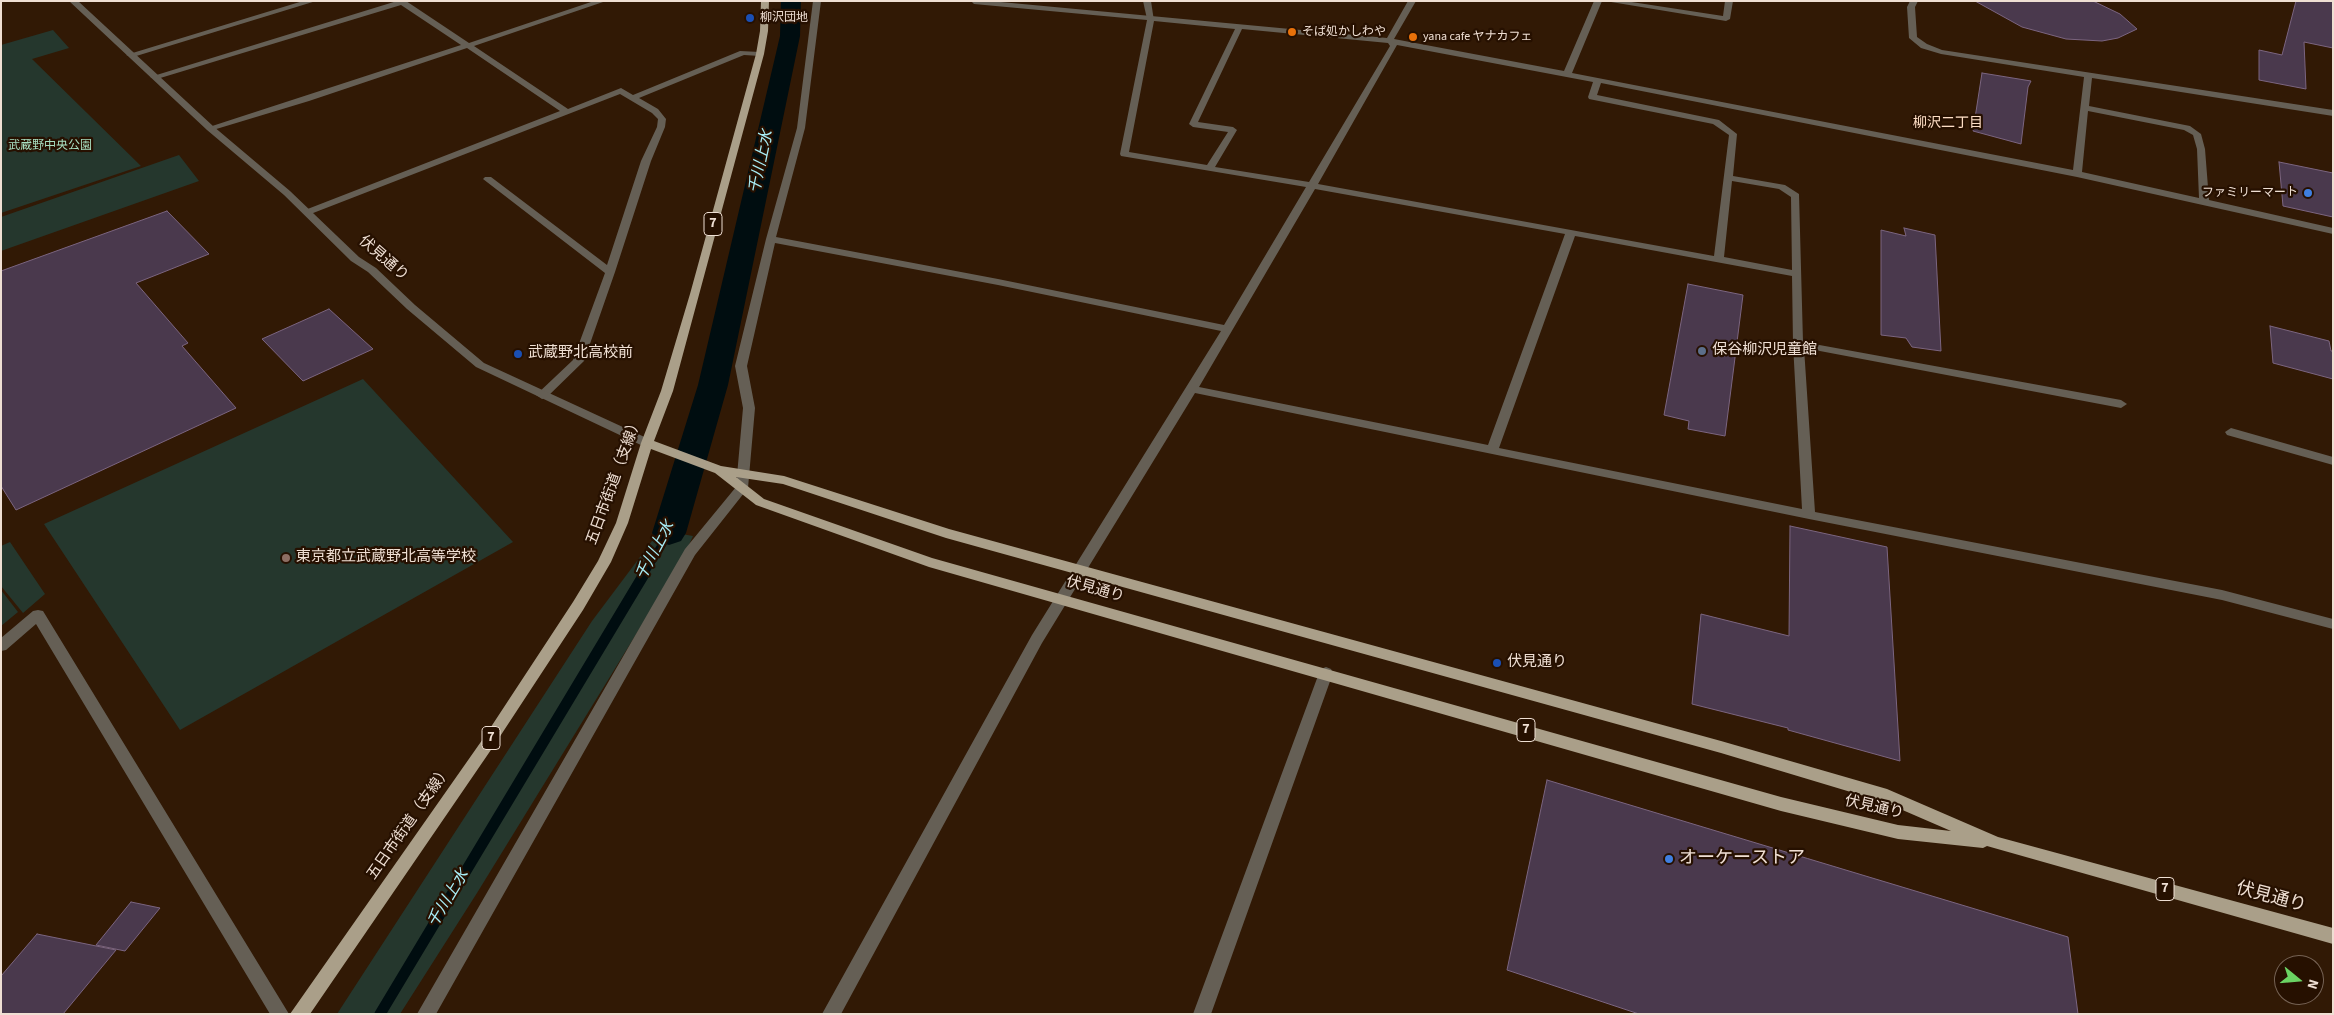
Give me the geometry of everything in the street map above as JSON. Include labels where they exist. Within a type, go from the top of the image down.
[{"type":"main road","name":"五日市街道（支線）","points":[[299,1014],[490,740],[578,606],[604,562],[622,523],[647,444],[668,390],[760,54],[764,31],[765,1]]},
{"type":"main road","name":"伏見通り","points":[[647,444],[719,470],[784,480],[946,533],[1079,568],[1888,796],[1996,843],[2333,936]]},
{"type":"main road","name":"伏見通り","points":[[719,470],[760,502],[929,562],[1790,806],[1898,832],[1996,843]]},
{"type":"street","name":"伏見通り","points":[[74,1],[210,128],[308,212],[355,259],[372,270],[411,307],[480,364],[647,444]]},
{"type":"street","points":[[130,55],[312,1]]},
{"type":"street","points":[[210,128],[468,46],[602,1]]},
{"type":"street","points":[[426,1014],[690,552],[742,488],[745,473],[749,408],[741,366],[770,240],[801,128],[817,1]]},
{"type":"street","points":[[1147,1],[1151,19],[1124,154],[1571,232],[1797,274]]},
{"type":"street","points":[[1390,41],[1412,1]]},
{"type":"street","points":[[1568,75],[1598,1]]},
{"type":"street","points":[[1609,1],[1726,19],[1729,1]]},
{"type":"street","points":[[1914,1],[1911,7],[1913,38],[1924,46],[1941,52],[2333,113]]},
{"type":"street","points":[[154,77],[402,2],[567,112]]},
{"type":"street","points":[[974,2],[1390,41],[2077,174],[2333,231]]},
{"type":"street","points":[[1209,169],[1233,130],[1193,124],[1239,28]]},
{"type":"street","points":[[831,1014],[1061,598],[1192,389],[1312,186],[1394,46],[1390,41]]},
{"type":"street","points":[[632,98],[744,53],[760,54]]},
{"type":"street","points":[[2077,174],[2088,74]]},
{"type":"street","points":[[1598,80],[1592,97],[1716,122],[1733,134],[1730,178],[1719,260]]},
{"type":"street","points":[[308,212],[621,91],[655,111],[662,119],[578,361],[542,395]]},
{"type":"street","points":[[2084,108],[2187,128],[2197,134],[2201,149],[2204,202]]},
{"type":"street","points":[[1730,178],[1782,187],[1796,196],[1798,344],[1809,516]]},
{"type":"street","points":[[488,179],[610,272]]},
{"type":"street","points":[[1492,451],[1571,232]]},
{"type":"street","points":[[770,240],[998,282],[1227,329]]},
{"type":"street","points":[[1798,344],[2121,404]]},
{"type":"street","points":[[1192,389],[1809,516],[2222,595],[2333,624]]},
{"type":"street","points":[[2231,432],[2333,461]]},
{"type":"street","points":[[1,646],[38,614],[280,1014]]},
{"type":"street","points":[[1202,1014],[1326,673]]},
{"type":"green space","name":"武蔵野中央公園","points":[[53,30],[69,48],[32,59],[141,166],[1,213],[1,45]]},
{"type":"green space","points":[[179,155],[199,181],[1,251],[1,217]]},
{"type":"green space","points":[[363,379],[513,542],[180,730],[44,524]]},
{"type":"green space","points":[[676,533],[693,536],[683,558],[477,893],[400,1014],[337,1014],[592,621],[652,541]]},
{"type":"green space","points":[[10,542],[45,594],[23,613],[1,586],[1,546]]},
{"type":"green space","points":[[1,590],[18,612],[1,626]]},
{"type":"building","points":[[1975,1],[2093,1],[2120,14],[2137,29],[2118,38],[2102,41],[2066,39],[2022,27]]},
{"type":"building","points":[[2296,1],[2333,1],[2333,48],[2304,42],[2306,89],[2259,80],[2259,50],[2282,55]]},
{"type":"building","points":[[1982,73],[2031,81],[2028,87],[2021,144],[1973,131]]},
{"type":"building","points":[[2279,162],[2333,173],[2333,217],[2283,206]]},
{"type":"building","points":[[167,211],[209,254],[136,283],[188,343],[182,346],[236,408],[16,510],[1,486],[1,271]]},
{"type":"building","points":[[1904,228],[1935,235],[1941,351],[1912,347],[1906,338],[1881,335],[1881,230],[1906,236]]},
{"type":"building","points":[[1688,284],[1743,295],[1725,436],[1688,429],[1689,421],[1664,415]]},
{"type":"building","points":[[329,309],[373,349],[303,381],[262,339]]},
{"type":"building","points":[[2270,326],[2329,341],[2331,351],[2333,351],[2333,379],[2273,363]]},
{"type":"building","points":[[1790,526],[1887,547],[1900,761],[1788,730],[1788,728],[1692,704],[1701,614],[1789,636]]},
{"type":"building","name":"オーケーストア","points":[[1547,780],[2068,937],[2078,1014],[1639,1014],[1507,970]]},
{"type":"building","points":[[131,902],[160,908],[125,951],[96,945]]},
{"type":"building","points":[[37,934],[116,950],[63,1014],[1,1014],[1,976]]},
{"type":"waterway","name":"千川上水","points":[[669,533],[713,385],[790,36],[791,1]]},
{"type":"waterway","name":"千川上水","points":[[642,577],[669,533]]},
{"type":"waterway","name":"千川上水","points":[[380,1014],[643,576]]},
{"type":"place","name":"柳沢団地","points":[[750,18]]},
{"type":"place","name":"そば処かしわや","points":[[1292,32]]},
{"type":"place","name":"yana cafe ヤナカフェ","points":[[1413,37]]},
{"type":"place","name":"ファミリーマート","points":[[2308,193]]},
{"type":"place","name":"保谷柳沢児童館","points":[[1702,351]]},
{"type":"place","name":"武蔵野北高校前","points":[[518,354]]},
{"type":"place","name":"東京都立武蔵野北高等学校","points":[[286,558]]},
{"type":"place","name":"伏見通り","points":[[1497,663]]},
{"type":"place","name":"オーケーストア","points":[[1669,859]]},
{"type":"district","name":"柳沢二丁目","points":[[1948,124]]}]
